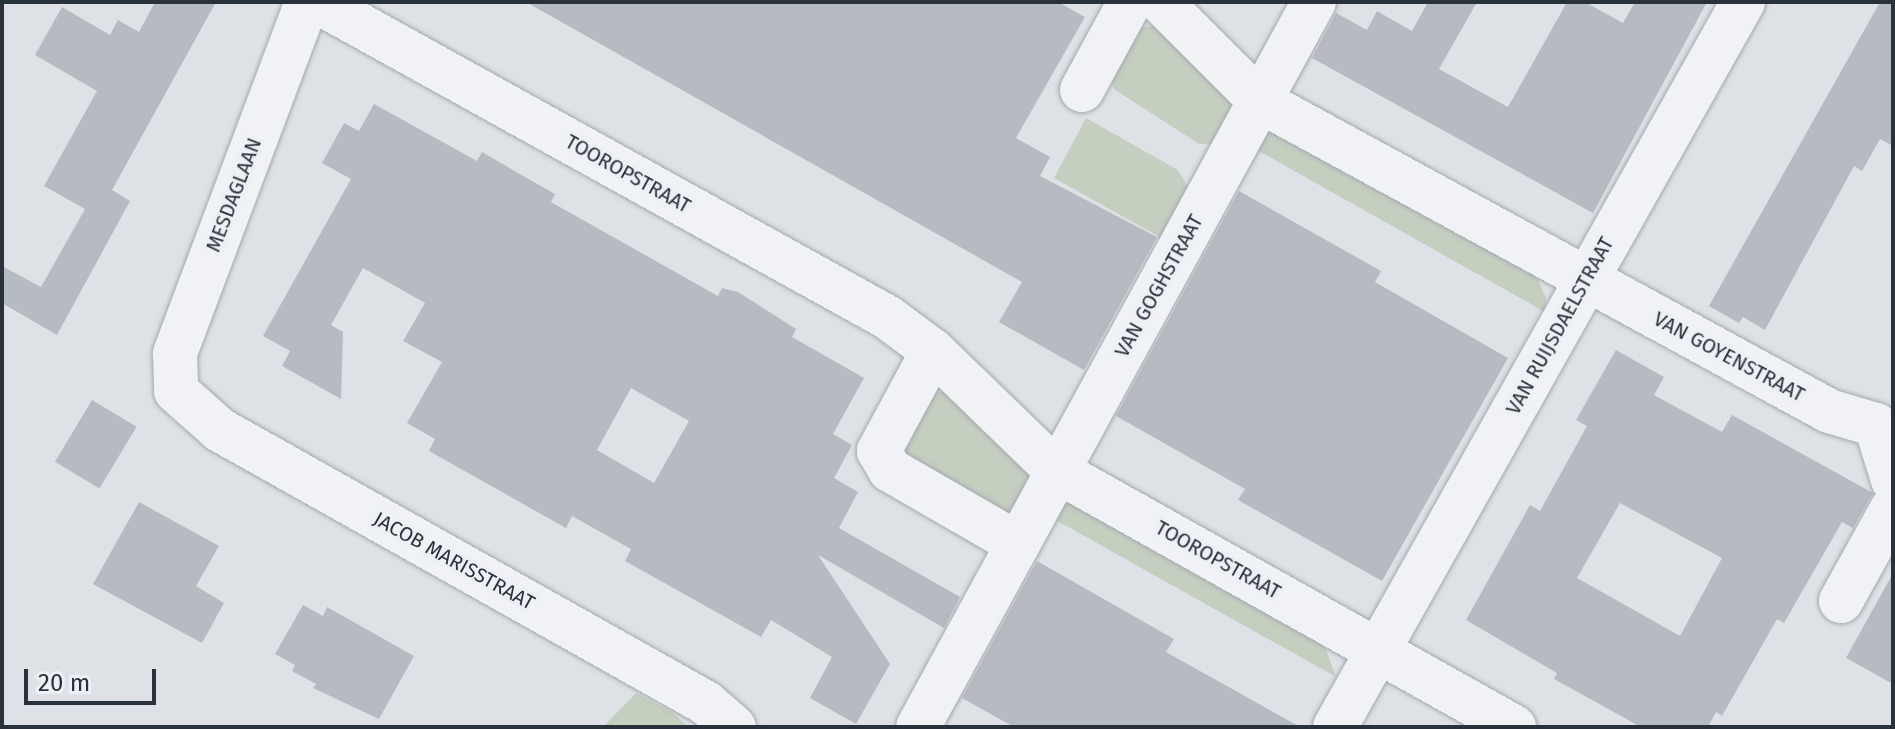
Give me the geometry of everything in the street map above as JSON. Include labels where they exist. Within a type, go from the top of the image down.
[{"type":"street","name":"MESDAGLAAN","points":[[176,391],[175,354],[307,2]]},
{"type":"street","name":"TOOROPSTRAAT","points":[[318,2],[887,317],[933,351],[1057,471],[1378,650]]},
{"type":"street","points":[[1082,90],[1130,2]]},
{"type":"street","points":[[1161,2],[1260,101],[1586,280]]},
{"type":"street","name":"VAN GOGHSTRAAT","points":[[1057,471],[1314,2]]},
{"type":"street","name":"VAN RUIJSDAELSTRAAT","points":[[1335,727],[1743,2]]},
{"type":"street","name":"VAN GOYENSTRAAT","points":[[1586,280],[1829,411],[1884,414],[1893,480]]},
{"type":"street","points":[[933,351],[879,451],[890,470],[1018,544]]},
{"type":"street","name":"JACOB MARISSTRAAT","points":[[176,391],[220,430],[706,703],[734,727]]},
{"type":"street","points":[[918,727],[1057,471]]},
{"type":"street","points":[[1841,601],[1893,507]]},
{"type":"street","points":[[1378,650],[1514,727]]},
{"type":"green space","points":[[1139,28],[1162,28],[1236,109],[1215,144],[1199,144],[1114,89],[1111,80]]},
{"type":"green space","points":[[1086,118],[1178,170],[1190,191],[1163,239],[1054,178]]},
{"type":"green space","points":[[1267,133],[1279,133],[1536,275],[1546,298],[1545,312],[1248,145]]},
{"type":"green space","points":[[944,391],[1034,477],[1016,512],[1006,514],[905,453],[904,443],[933,394]]},
{"type":"green space","points":[[1069,500],[1324,644],[1336,677],[1045,514],[1052,505]]},
{"type":"green space","points":[[636,693],[672,712],[688,727],[603,727]]},
{"type":"building","points":[[155,2],[216,2],[112,190],[130,201],[57,335],[2,303],[2,266],[41,287],[85,209],[44,186],[97,91],[35,55],[62,7],[110,35],[118,20],[139,32]]},
{"type":"building","points":[[526,2],[1058,2],[1085,17],[1016,138],[1050,157],[1040,176],[1157,237],[1084,370],[999,322],[1022,282]]},
{"type":"building","points":[[1428,2],[1477,2],[1439,69],[1508,107],[1567,2],[1585,2],[1623,23],[1635,2],[1707,2],[1593,213],[1312,58],[1336,13],[1367,30],[1377,11],[1412,31]]},
{"type":"building","points":[[1880,2],[1893,2],[1893,146],[1880,139],[1862,171],[1854,166],[1765,330],[1743,317],[1739,323],[1709,306]]},
{"type":"building","points":[[374,104],[477,161],[482,152],[555,194],[551,202],[718,296],[722,288],[738,292],[796,329],[792,337],[864,378],[833,434],[852,445],[834,478],[858,492],[839,528],[960,597],[944,628],[818,555],[890,664],[856,724],[810,698],[832,657],[771,620],[761,637],[625,561],[631,549],[572,516],[566,528],[429,451],[435,439],[407,423],[442,362],[403,341],[425,303],[363,268],[331,325],[343,332],[341,399],[282,366],[290,351],[263,336],[351,179],[322,163],[344,123],[359,131]],"holes":[[[631,388],[689,421],[654,483],[597,450]]]},
{"type":"building","points":[[1239,191],[1381,271],[1375,282],[1508,358],[1382,581],[1238,500],[1245,489],[1116,416]]},
{"type":"building","points":[[1616,350],[1664,377],[1654,395],[1722,432],[1732,415],[1873,493],[1853,528],[1842,522],[1784,623],[1777,619],[1722,716],[1716,712],[1708,727],[1641,727],[1554,679],[1557,673],[1466,620],[1530,505],[1540,511],[1587,426],[1576,420]],"holes":[[[1620,503],[1722,558],[1680,636],[1577,578]]]},
{"type":"building","points":[[92,400],[137,427],[99,488],[55,462]]},
{"type":"building","points":[[139,502],[219,546],[196,586],[224,603],[202,643],[93,584]]},
{"type":"building","points":[[1037,561],[1174,639],[1166,652],[1300,727],[1014,727],[962,698]]},
{"type":"building","points":[[1893,573],[1893,684],[1846,658]]},
{"type":"building","points":[[303,605],[323,616],[327,607],[414,656],[379,719],[313,688],[316,684],[292,671],[295,665],[275,654]]}]
